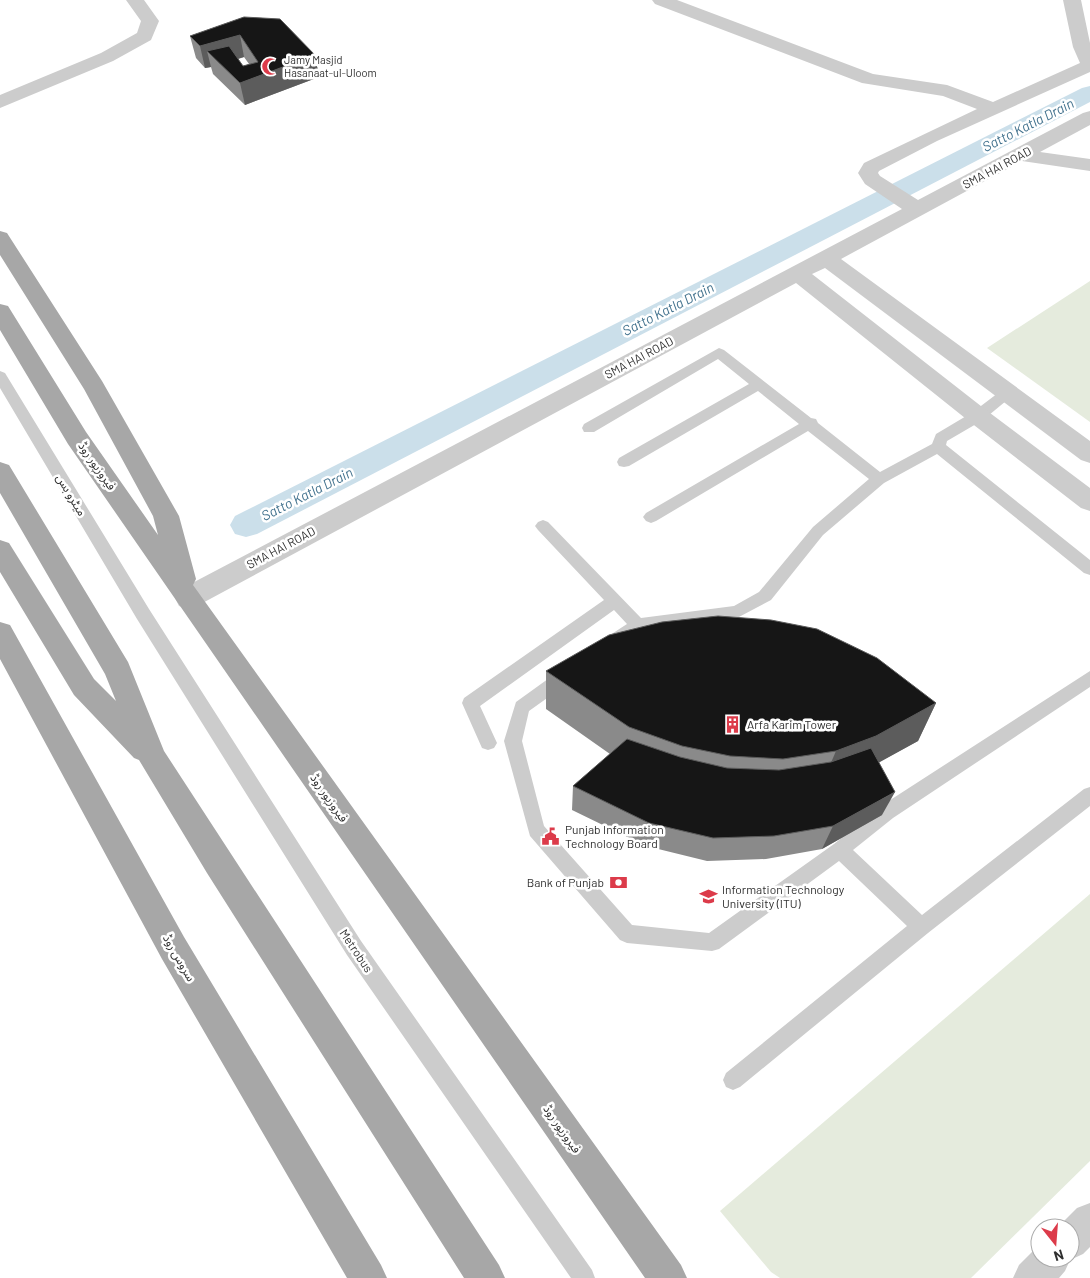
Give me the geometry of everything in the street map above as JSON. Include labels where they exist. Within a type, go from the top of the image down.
[{"type":"main road","points":[[0,238],[94,387],[166,516],[188,598]]},
{"type":"main road","name":"فیروزپور روڈ","points":[[0,311],[78,438],[188,598],[668,1278]]},
{"type":"main road","points":[[0,471],[118,670],[152,757],[229,880],[486,1278]]},
{"type":"main road","points":[[6,559],[84,687],[152,757]]},
{"type":"main road","name":"سروس روڈ","points":[[1,636],[174,948],[368,1278]]},
{"type":"street","points":[[0,102],[107,57],[145,36],[150,21],[135,0]]},
{"type":"street","points":[[661,0],[869,79],[947,91],[994,109]]},
{"type":"street","points":[[912,206],[872,180],[868,173],[871,166],[1090,66],[1082,47],[1072,0]]},
{"type":"street","name":"SMA HAI ROAD","points":[[188,598],[474,444],[798,274],[912,206],[1021,155],[1090,118]]},
{"type":"street","points":[[1021,155],[1090,165]]},
{"type":"street","points":[[826,258],[1090,454]]},
{"type":"street","points":[[798,274],[978,416],[1090,501]]},
{"type":"street","points":[[1080,1230],[1090,1221]]},
{"type":"street","points":[[1032,1278],[1042,1268]]},
{"type":"lane","points":[[588,428],[719,353],[811,423],[879,479]]},
{"type":"lane","name":"میٹرو بس","points":[[0,376],[143,614]]},
{"type":"lane","points":[[624,462],[759,384]]},
{"type":"lane","points":[[599,652],[638,625],[738,612],[765,596],[818,531],[879,479],[938,448],[941,438],[978,416],[1007,393]]},
{"type":"lane","points":[[651,518],[811,423]]},
{"type":"lane","points":[[938,448],[1090,569]]},
{"type":"lane","points":[[543,526],[638,625]]},
{"type":"lane","points":[[488,743],[470,703],[615,601]]},
{"type":"lane","name":"Metrobus","points":[[143,614],[354,948],[584,1278]]},
{"type":"lane","points":[[576,669],[522,707],[513,741],[536,830],[627,934],[712,942],[840,850],[887,812],[1090,678]]},
{"type":"lane","points":[[733,1080],[921,927],[1090,795]]},
{"type":"lane","points":[[840,850],[921,927]]},
{"type":"shaded area","points":[[1090,281],[1090,422],[987,348]]},
{"type":"shaded area","points":[[1090,894],[1090,1161],[971,1278],[780,1278],[771,1272],[720,1211]]},
{"type":"building","points":[[244,17],[280,19],[315,55],[240,83],[207,51],[229,46],[243,66],[258,62],[240,35],[200,46],[190,36]]},
{"type":"building","points":[[718,616],[771,620],[817,629],[877,658],[936,703],[876,736],[836,751],[783,759],[730,756],[682,746],[629,727],[546,671],[609,635],[662,622]]},
{"type":"building","points":[[627,739],[680,757],[727,768],[779,770],[831,762],[871,748],[895,792],[833,826],[774,836],[713,838],[649,823],[573,786]]},
{"type":"waterway","name":"Satto Katla Drain","points":[[246,525],[1090,93]]},
{"type":"place","name":"Jamy Masjid Hasanaat-ul-Uloom","points":[[270,66]]},
{"type":"place","name":"Arfa Karim Tower","points":[[733,725]]},
{"type":"place","name":"Punjab Information Technology Board","points":[[551,837]]},
{"type":"place","name":"Bank of Punjab","points":[[618,883]]},
{"type":"place","name":"Information Technology University (ITU)","points":[[708,897]]}]
